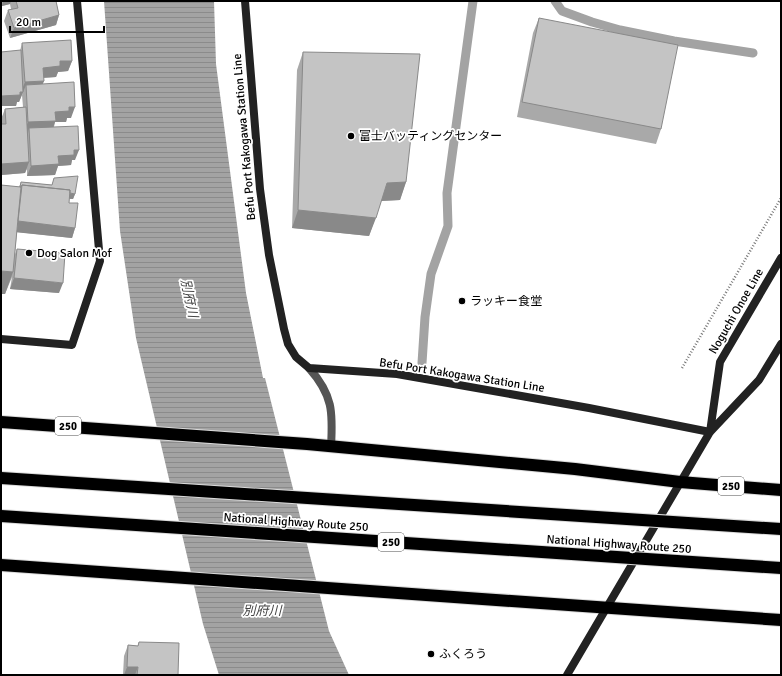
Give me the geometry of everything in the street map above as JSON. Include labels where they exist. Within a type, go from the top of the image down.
[{"type":"highway","name":"250","points":[[1,422],[307,444],[574,469],[680,482],[781,490]]},
{"type":"highway","name":"National Highway Route 250","points":[[1,478],[781,529]]},
{"type":"highway","name":"National Highway Route 250","points":[[1,516],[781,568]]},
{"type":"highway","points":[[1,565],[605,609],[781,620]]},
{"type":"main road","points":[[1,338],[72,344],[100,261],[77,1]]},
{"type":"main road","name":"Befu Port Kakogawa Station Line","points":[[245,1],[260,189],[269,255],[288,344],[296,357],[309,368],[397,374],[590,408],[710,432]]},
{"type":"main road","name":"Noguchi Onoe Line","points":[[710,432],[720,362],[781,258]]},
{"type":"main road","points":[[567,675],[710,432],[759,380],[781,344]]},
{"type":"street","points":[[309,368],[321,382],[329,398],[333,417],[331,447]]},
{"type":"path","points":[[682,368],[781,198]]},
{"type":"water","name":"別府川","points":[[104,1],[214,1],[216,64],[246,293],[263,378],[265,378],[329,631],[349,675],[219,675],[203,624],[136,338],[120,231]]},
{"type":"building","points":[[16,1],[56,1],[59,15],[14,28],[8,10],[18,8]]},
{"type":"building","points":[[539,18],[678,45],[661,129],[522,102]]},
{"type":"building","points":[[71,40],[72,61],[60,61],[60,66],[43,68],[44,81],[25,82],[22,43]]},
{"type":"building","points":[[21,50],[23,92],[20,92],[20,95],[1,96],[1,52]]},
{"type":"building","name":"富士バッティングセンター","points":[[303,52],[420,54],[406,182],[387,183],[376,218],[298,210]]},
{"type":"building","points":[[74,82],[75,107],[69,107],[69,111],[55,112],[56,121],[28,122],[26,85]]},
{"type":"building","points":[[26,107],[29,162],[1,164],[1,124],[6,124],[5,109]]},
{"type":"building","points":[[78,126],[79,150],[74,150],[74,155],[58,156],[59,164],[31,166],[29,128]]},
{"type":"building","points":[[78,176],[75,194],[70,193],[70,190],[22,185],[20,187],[21,182],[52,185],[54,178]]},
{"type":"building","points":[[1,185],[21,187],[13,272],[1,271]]},
{"type":"building","points":[[22,185],[70,190],[69,203],[78,203],[75,228],[18,221]]},
{"type":"building","points":[[17,249],[65,253],[63,283],[14,278]]},
{"type":"building","points":[[139,642],[179,643],[178,675],[137,675],[138,667],[127,667],[128,645],[138,646]]},
{"type":"waterway","points":[[422,363],[425,317],[431,274],[448,226],[447,193],[473,1]]},
{"type":"waterway","points":[[555,1],[562,11],[620,30],[674,41],[753,53]]},
{"type":"place","name":"富士バッティングセンター","points":[[351,136]]},
{"type":"place","name":"Dog Salon Mof","points":[[29,253]]},
{"type":"place","name":"ラッキー食堂","points":[[462,301]]},
{"type":"place","name":"ふくろう","points":[[431,654]]}]
